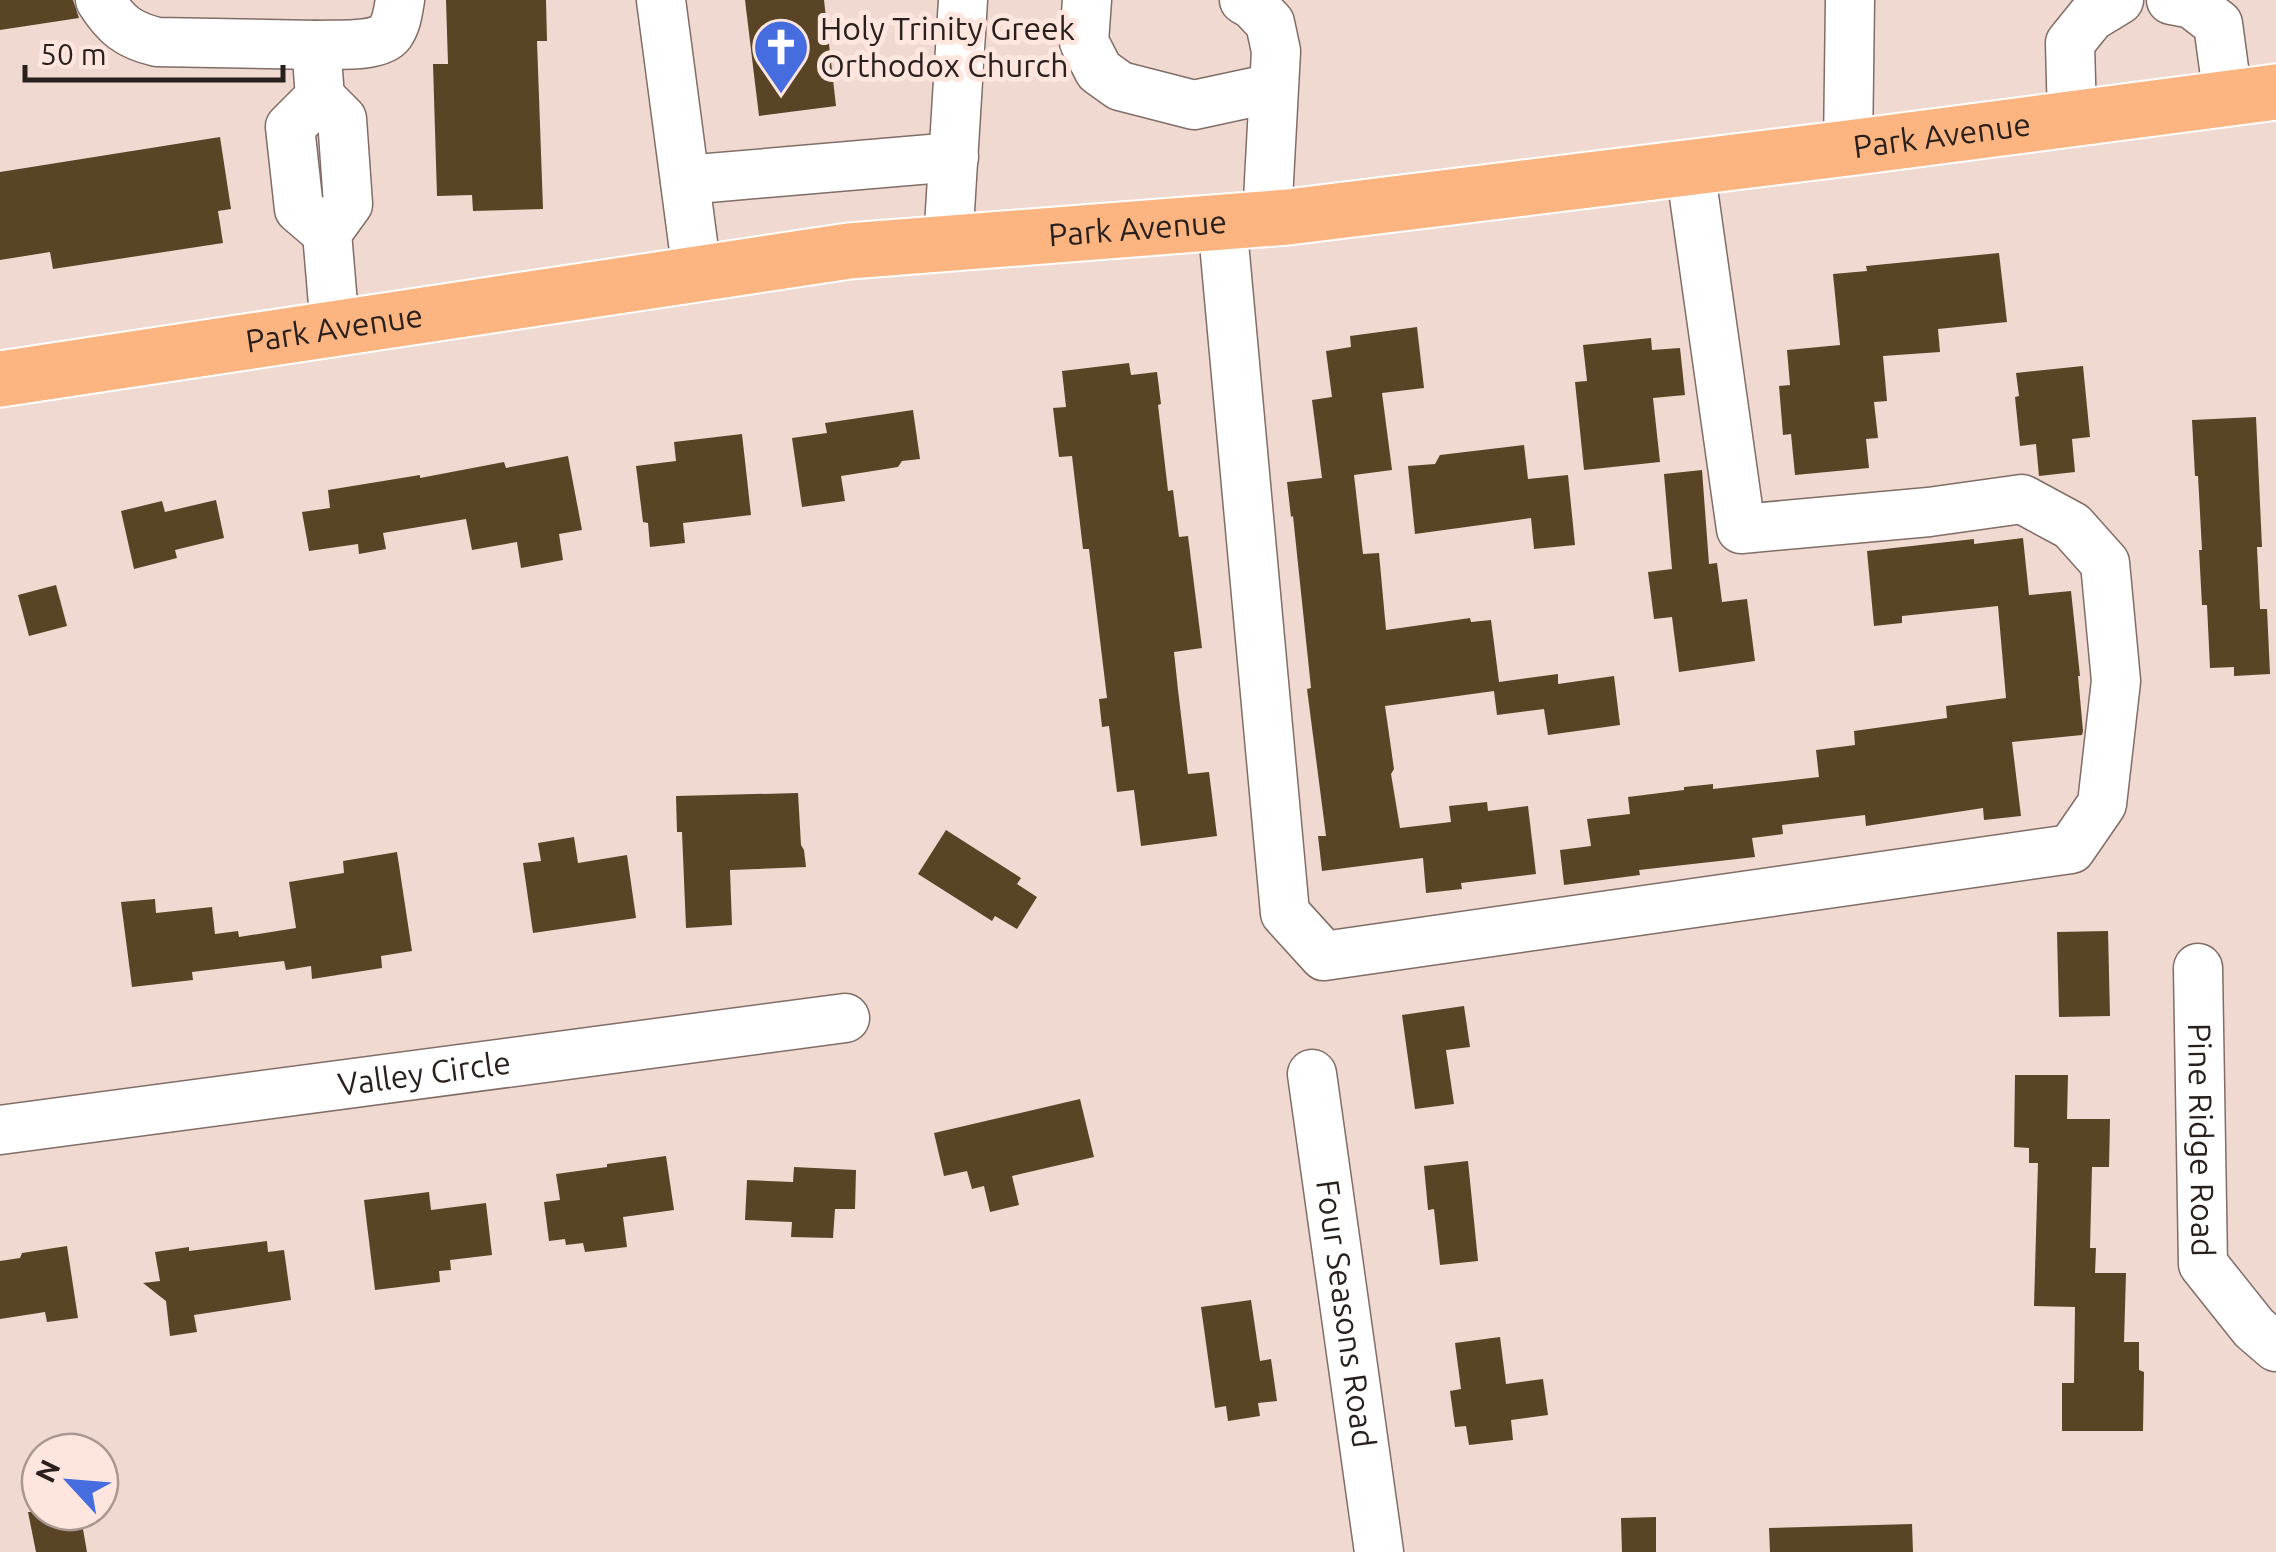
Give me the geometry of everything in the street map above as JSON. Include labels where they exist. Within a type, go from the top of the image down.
[{"type":"main road","name":"Park Avenue","points":[[0,379],[850,251],[1244,220],[1690,168],[2252,95]]},
{"type":"street","points":[[100,0],[113,20],[136,37],[157,42],[316,45],[378,42],[389,35],[400,0]]},
{"type":"street","points":[[661,0],[697,274]]},
{"type":"street","points":[[948,243],[963,0]]},
{"type":"street","points":[[1087,0],[1084,42],[1099,72],[1120,86],[1194,105],[1273,88]]},
{"type":"street","points":[[1244,0],[1270,24],[1276,51],[1273,88],[1244,220],[1285,914],[1324,956],[2070,849],[2102,804],[2116,681],[2105,562],[2072,526],[2022,499],[1930,512],[1740,529],[1690,168]]},
{"type":"street","points":[[1848,148],[1850,0]]},
{"type":"street","points":[[2072,118],[2070,43],[2091,17],[2120,0]]},
{"type":"street","points":[[2177,0],[2192,4],[2218,24],[2252,95]]},
{"type":"street","points":[[316,45],[320,97],[290,127],[299,209],[326,233],[335,328]]},
{"type":"street","points":[[685,180],[954,157]]},
{"type":"street","name":"Pine Ridge Road","points":[[2198,968],[2203,1264],[2254,1328],[2276,1347]]},
{"type":"street","name":"Valley Circle","points":[[0,1130],[845,1018]]},
{"type":"street","name":"Four Seasons Road","points":[[1312,1074],[1380,1552]]},
{"type":"building","points":[[0,0],[73,0],[79,18],[0,30]]},
{"type":"building","points":[[446,0],[546,0],[547,41],[537,41],[543,209],[473,211],[472,195],[437,196],[433,64],[448,64]]},
{"type":"building","points":[[745,0],[824,0],[836,106],[759,116]]},
{"type":"building","points":[[220,137],[231,209],[218,211],[223,243],[53,269],[50,252],[0,260],[0,172]]},
{"type":"building","points":[[1999,253],[2007,322],[1938,329],[1940,352],[1883,356],[1887,401],[1874,402],[1878,438],[1866,439],[1869,468],[1795,475],[1791,434],[1783,435],[1779,386],[1790,385],[1787,350],[1840,345],[1833,274],[1867,271],[1866,266]]},
{"type":"building","points":[[1417,327],[1424,388],[1382,393],[1392,470],[1354,475],[1363,554],[1379,553],[1386,630],[1470,618],[1471,622],[1491,620],[1499,682],[1558,674],[1558,684],[1614,676],[1620,725],[1548,735],[1544,709],[1497,715],[1494,691],[1385,706],[1400,828],[1451,822],[1449,806],[1487,802],[1488,811],[1528,806],[1536,874],[1461,883],[1462,889],[1426,893],[1423,858],[1322,871],[1318,836],[1326,836],[1287,482],[1322,478],[1312,400],[1332,397],[1326,351],[1351,347],[1350,336]]},
{"type":"building","points":[[1651,338],[1652,350],[1680,348],[1685,395],[1653,398],[1660,462],[1584,470],[1575,382],[1587,381],[1583,345]]},
{"type":"building","points":[[1129,363],[1131,375],[1157,372],[1168,491],[1173,490],[1179,537],[1188,536],[1202,648],[1174,652],[1188,774],[1209,772],[1217,836],[1141,846],[1134,790],[1117,792],[1109,726],[1102,727],[1099,699],[1107,698],[1089,549],[1083,549],[1072,456],[1059,457],[1053,408],[1066,407],[1062,371]]},
{"type":"building","points":[[2083,366],[2090,437],[2072,439],[2075,472],[2039,476],[2036,444],[2020,446],[2016,373]]},
{"type":"building","points":[[913,410],[920,459],[902,461],[898,467],[841,476],[845,501],[802,507],[792,438],[827,433],[825,423]]},
{"type":"building","points":[[2256,417],[2262,547],[2257,547],[2260,609],[2267,609],[2270,674],[2234,676],[2234,667],[2210,668],[2207,605],[2202,605],[2192,420]]},
{"type":"building","points":[[742,434],[751,515],[683,523],[685,543],[650,547],[636,466],[676,461],[674,442]]},
{"type":"building","points":[[1524,445],[1528,479],[1568,475],[1575,545],[1534,549],[1531,518],[1415,534],[1408,466],[1435,464],[1440,455]]},
{"type":"building","points":[[568,456],[582,530],[559,534],[563,560],[521,568],[517,542],[472,550],[466,519],[383,533],[386,549],[359,554],[358,544],[309,551],[302,512],[330,508],[328,490],[504,462],[506,468]]},
{"type":"building","points":[[1702,470],[1709,564],[1717,563],[1722,602],[1747,599],[1755,661],[1679,672],[1672,617],[1654,619],[1648,572],[1672,569],[1664,474]]},
{"type":"building","points":[[216,500],[224,538],[175,550],[177,558],[134,569],[121,511],[162,501],[165,512]]},
{"type":"building","points":[[2023,538],[2029,595],[2071,591],[2083,731],[2082,735],[2012,742],[2021,816],[1984,820],[1983,808],[1866,826],[1865,815],[1782,825],[1783,834],[1752,838],[1755,857],[1639,870],[1640,875],[1564,885],[1560,850],[1591,846],[1587,819],[1630,814],[1628,797],[1684,787],[1713,784],[1713,789],[1819,777],[1816,750],[1855,745],[1854,731],[1947,718],[1946,706],[2006,698],[1998,606],[1902,616],[1902,623],[1874,626],[1867,551],[1974,539],[1974,544]]},
{"type":"building","points":[[56,585],[67,626],[29,636],[18,595]]},
{"type":"building","points":[[798,793],[806,867],[730,870],[732,925],[686,928],[682,832],[677,832],[676,796]]},
{"type":"building","points":[[946,830],[1021,878],[1017,884],[1037,897],[1017,929],[995,916],[992,921],[918,874]]},
{"type":"building","points":[[574,837],[578,863],[627,855],[636,918],[533,933],[523,863],[541,861],[538,843]]},
{"type":"building","points":[[397,852],[412,951],[381,956],[382,968],[312,979],[311,966],[286,970],[284,961],[192,972],[193,980],[132,987],[121,902],[155,899],[156,913],[212,907],[215,934],[238,931],[239,937],[296,928],[289,882],[344,873],[343,861]]},
{"type":"building","points":[[2108,931],[2110,1016],[2059,1017],[2057,932]]},
{"type":"building","points":[[1464,1006],[1470,1047],[1446,1050],[1454,1104],[1415,1109],[1402,1015]]},
{"type":"building","points":[[2015,1075],[2068,1075],[2067,1119],[2110,1119],[2109,1167],[2092,1167],[2090,1248],[2096,1248],[2095,1273],[2126,1273],[2124,1342],[2139,1342],[2139,1370],[2144,1372],[2143,1431],[2062,1431],[2062,1383],[2074,1383],[2075,1307],[2034,1306],[2038,1163],[2029,1163],[2029,1148],[2014,1147]]},
{"type":"building","points":[[1080,1099],[1094,1157],[1012,1176],[1019,1205],[990,1212],[984,1186],[972,1189],[967,1171],[944,1176],[934,1133]]},
{"type":"building","points":[[666,1156],[674,1210],[623,1217],[627,1247],[585,1252],[583,1243],[549,1241],[544,1202],[560,1200],[556,1174]]},
{"type":"building","points":[[1468,1161],[1478,1261],[1440,1265],[1434,1209],[1428,1210],[1424,1166]]},
{"type":"building","points":[[794,1167],[856,1170],[855,1209],[835,1209],[833,1238],[791,1237],[792,1222],[745,1220],[747,1180],[793,1182]]},
{"type":"building","points":[[429,1192],[431,1210],[486,1203],[492,1255],[450,1260],[451,1270],[439,1271],[440,1282],[375,1290],[364,1200]]},
{"type":"building","points":[[267,1241],[268,1252],[284,1250],[291,1300],[194,1315],[197,1332],[170,1336],[166,1301],[143,1283],[160,1281],[155,1252]]},
{"type":"building","points":[[67,1246],[78,1318],[47,1322],[45,1312],[0,1319],[0,1261],[20,1258],[22,1253]]},
{"type":"building","points":[[1251,1300],[1260,1361],[1271,1359],[1277,1401],[1258,1403],[1260,1416],[1228,1421],[1226,1406],[1215,1408],[1201,1307]]},
{"type":"building","points":[[1500,1337],[1506,1384],[1543,1379],[1548,1415],[1511,1420],[1513,1440],[1469,1445],[1466,1426],[1455,1427],[1450,1391],[1461,1389],[1455,1343]]},
{"type":"building","points":[[1656,1517],[1656,1552],[1622,1552],[1621,1518]]},
{"type":"building","points":[[1912,1524],[1913,1552],[1770,1552],[1769,1528]]},
{"type":"building","points":[[32,1532],[84,1532],[87,1552],[36,1552]]},
{"type":"place","name":"Holy Trinity Greek Orthodox Church","points":[[781,96]]}]
